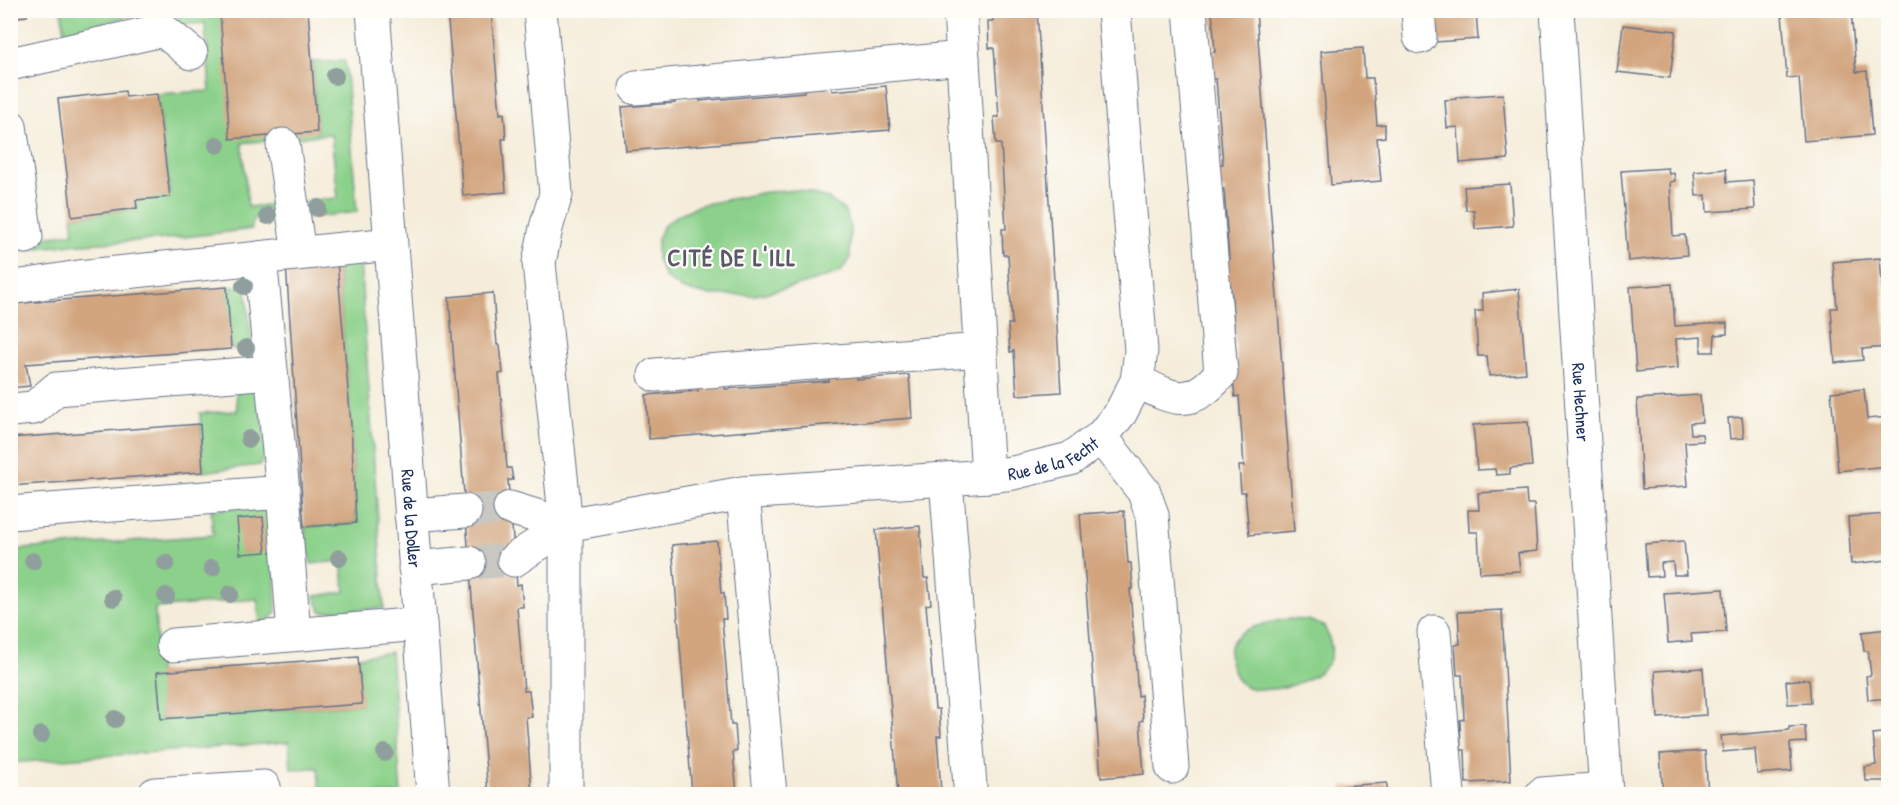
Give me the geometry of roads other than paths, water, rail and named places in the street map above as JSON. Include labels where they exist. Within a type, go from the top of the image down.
[{"type":"street","name":"Rue de la Doller","points":[[373,10],[433,795]]},
{"type":"street","points":[[540,10],[556,194],[539,263],[566,525],[566,795]]},
{"type":"street","points":[[960,10],[988,476]]},
{"type":"street","name":"Rue de la Fecht","points":[[514,560],[566,525],[743,493],[946,480],[1013,473],[1070,459],[1101,437],[1121,412],[1137,381],[1142,351],[1114,10]]},
{"type":"street","points":[[1137,381],[1164,395],[1190,398],[1207,389],[1221,374],[1190,10]]},
{"type":"street","name":"Rue Hechner","points":[[1557,10],[1605,792]]},
{"type":"street","points":[[10,64],[163,20],[191,53]]},
{"type":"street","points":[[636,88],[963,58]]},
{"type":"street","points":[[10,126],[26,237]]},
{"type":"street","points":[[284,145],[298,253]]},
{"type":"street","points":[[10,288],[79,277],[390,244]]},
{"type":"street","points":[[260,258],[283,492],[294,634]]},
{"type":"street","points":[[655,375],[981,350]]},
{"type":"street","points":[[10,410],[34,408],[56,389],[271,372]]},
{"type":"street","points":[[1101,437],[1143,492],[1152,516],[1172,766]]},
{"type":"street","points":[[946,480],[970,786]]},
{"type":"street","points":[[10,513],[283,492]]},
{"type":"street","points":[[743,493],[770,795]]},
{"type":"street","name":"Rue de la Fecht","points":[[510,508],[566,525]]},
{"type":"street","points":[[411,515],[465,511]]},
{"type":"street","points":[[415,568],[469,563]]},
{"type":"street","points":[[173,645],[420,624]]},
{"type":"street","points":[[1434,632],[1448,795]]},
{"type":"street","points":[[155,795],[264,787],[265,795]]},
{"type":"street","points":[[1542,795],[1605,792]]},
{"type":"tunnel","points":[[465,511],[510,508]]},
{"type":"tunnel","points":[[469,563],[514,560]]},
{"type":"district","name":"CITÉ DE L'ILL","points":[[732,257]]}]
